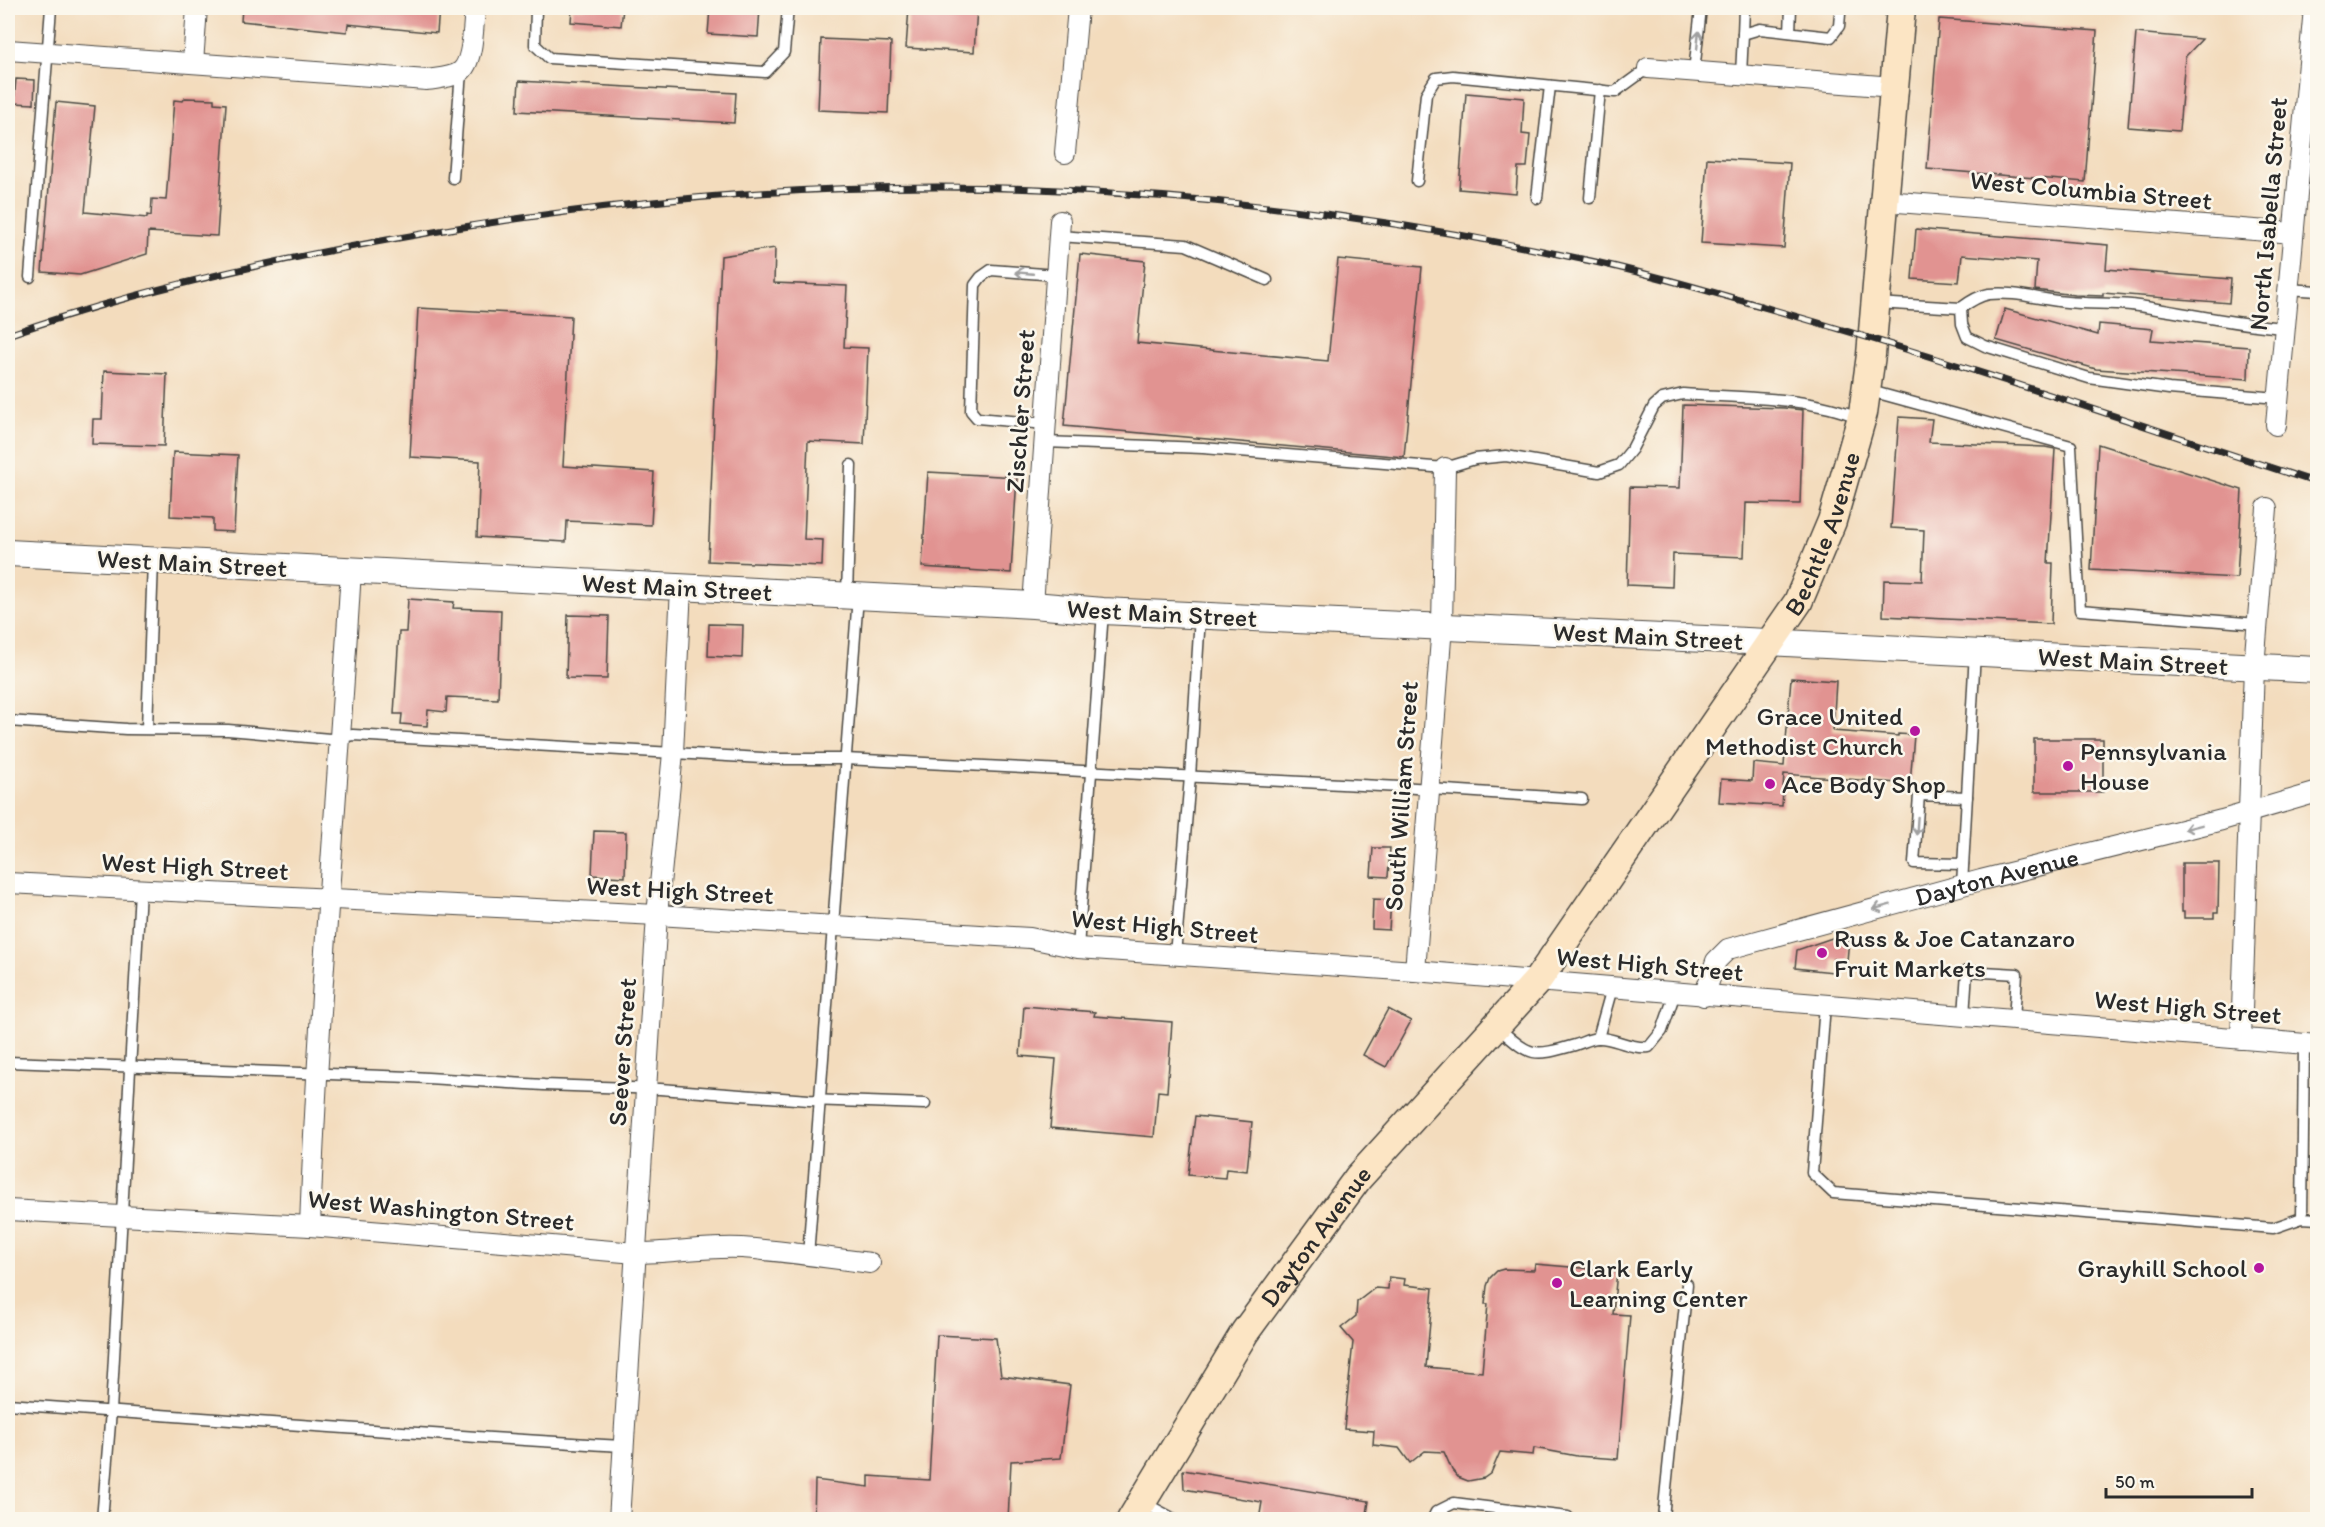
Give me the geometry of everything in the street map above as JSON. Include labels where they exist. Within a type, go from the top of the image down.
[{"type":"main road","name":"Bechtle Avenue","points":[[1537,981],[1798,602],[1832,521],[1861,419],[1866,390],[1876,303],[1901,8]]},
{"type":"main road","name":"Dayton Avenue","points":[[1137,1511],[1245,1332],[1358,1178],[1537,981]]},
{"type":"street","points":[[193,63],[197,8]]},
{"type":"street","points":[[8,50],[427,80],[450,76],[461,71],[466,64],[475,8]]},
{"type":"street","points":[[1065,153],[1078,8]]},
{"type":"street","name":"North Isabella Street","points":[[2276,425],[2293,234],[2310,125],[2314,8]]},
{"type":"street","points":[[1648,68],[1894,87]]},
{"type":"street","name":"West Columbia Street","points":[[1885,201],[2293,234]]},
{"type":"street","name":"Zischler Street","points":[[1033,605],[1060,229]]},
{"type":"street","name":"South William Street","points":[[1415,971],[1442,626],[1445,468]]},
{"type":"street","points":[[2241,1039],[2254,667],[2267,508]]},
{"type":"street","name":"West Main Street","points":[[8,553],[1033,605],[1103,611],[2318,670]]},
{"type":"street","points":[[310,1226],[316,1075],[351,570]]},
{"type":"street","name":"Seever Street","points":[[619,1520],[657,915],[673,753],[681,587]]},
{"type":"street","name":"Dayton Avenue","points":[[1704,996],[1716,961],[1728,949],[2318,792]]},
{"type":"street","name":"West High Street","points":[[8,884],[657,915],[1030,938],[1078,948],[1415,971],[2311,1044]]},
{"type":"street","name":"West Washington Street","points":[[8,1210],[310,1226],[636,1253],[666,1253],[703,1248],[741,1248],[870,1263]]},
{"type":"lane","points":[[30,277],[51,8]]},
{"type":"lane","points":[[536,8],[535,45],[549,58],[765,72],[784,52],[788,8]]},
{"type":"lane","points":[[1694,72],[1701,8]]},
{"type":"lane","points":[[1741,75],[1744,8]]},
{"type":"lane","points":[[1790,32],[1791,8]]},
{"type":"lane","points":[[1743,34],[1760,29],[1831,37],[1839,26],[1840,14]]},
{"type":"lane","points":[[1417,181],[1426,94],[1436,78],[1453,76],[1615,92],[1648,68]]},
{"type":"lane","points":[[453,178],[461,71]]},
{"type":"lane","points":[[1538,198],[1550,86]]},
{"type":"lane","points":[[1590,198],[1600,90]]},
{"type":"lane","points":[[1060,229],[1186,245],[1267,280]]},
{"type":"lane","points":[[1056,275],[991,270],[975,285],[970,411],[977,418],[1045,433],[1203,448],[1445,468],[1475,459],[1506,456],[1599,472],[1619,465],[1632,449],[1654,406],[1662,399],[1683,394],[1818,404],[1861,419]]},
{"type":"lane","points":[[2288,289],[2318,291]]},
{"type":"lane","points":[[1876,303],[1961,308],[1972,300],[1987,294],[2004,294],[2082,304],[2127,305],[2244,325],[2284,328]]},
{"type":"lane","points":[[1961,308],[1966,337],[1985,346],[2089,378],[2169,389],[2278,398]]},
{"type":"lane","points":[[1866,390],[2071,446],[2080,610],[2258,624]]},
{"type":"lane","points":[[808,1256],[845,759],[853,596],[851,465]]},
{"type":"lane","points":[[147,728],[153,561]]},
{"type":"lane","points":[[1078,948],[1103,611]]},
{"type":"lane","points":[[1175,955],[1190,777],[1200,615]]},
{"type":"lane","points":[[1962,885],[1975,652]]},
{"type":"lane","points":[[8,721],[228,730],[330,739],[353,735],[778,759],[845,759],[1582,799]]},
{"type":"lane","points":[[1963,864],[1914,863],[1919,795],[1967,797]]},
{"type":"lane","points":[[102,1520],[111,1411],[140,890]]},
{"type":"lane","points":[[1964,1016],[1968,970],[2017,974],[2014,1020]]},
{"type":"lane","points":[[1598,1038],[1612,988]]},
{"type":"lane","points":[[1496,1026],[1524,1050],[1533,1053],[1554,1051],[1598,1038],[1635,1048],[1649,1047],[1662,1031],[1675,993]]},
{"type":"lane","points":[[1825,1005],[1812,1173],[1833,1193],[2273,1228],[2302,1218],[2318,1219]]},
{"type":"lane","points":[[2302,1218],[2311,1044]]},
{"type":"lane","points":[[8,1062],[646,1089],[925,1104]]},
{"type":"lane","points":[[1677,1520],[1661,1518],[1687,1284]]},
{"type":"lane","points":[[8,1404],[266,1421],[413,1434],[623,1446]]},
{"type":"lane","points":[[1432,1520],[1436,1512],[1454,1503],[1568,1517],[1569,1520]]},
{"type":"lane","points":[[1137,1511],[1176,1520]]},
{"type":"building","points":[[242,8],[439,8],[437,33],[348,24],[347,32],[241,21]]},
{"type":"building","points":[[572,8],[623,8],[621,26],[571,22]]},
{"type":"building","points":[[710,8],[760,8],[758,37],[708,34]]},
{"type":"building","points":[[909,8],[977,8],[974,52],[906,48]]},
{"type":"building","points":[[1939,19],[2097,31],[2085,182],[1927,169]]},
{"type":"building","points":[[2136,33],[2202,39],[2185,57],[2179,131],[2128,127]]},
{"type":"building","points":[[821,39],[891,42],[888,113],[818,110]]},
{"type":"building","points":[[16,79],[35,80],[34,104],[14,103]]},
{"type":"building","points":[[519,81],[736,93],[734,123],[517,111]]},
{"type":"building","points":[[1466,93],[1524,98],[1522,134],[1530,135],[1527,167],[1518,167],[1516,194],[1459,189]]},
{"type":"building","points":[[185,98],[214,99],[214,103],[226,104],[217,236],[148,232],[147,254],[80,275],[42,272],[56,102],[95,106],[85,212],[147,218],[147,215],[151,216],[152,199],[166,200],[174,100],[183,101]]},
{"type":"building","points":[[1707,158],[1790,163],[1784,248],[1701,243]]},
{"type":"building","points":[[1916,229],[2108,245],[2106,269],[2231,279],[2229,303],[2103,293],[2103,296],[2075,295],[2035,290],[2037,261],[1962,255],[1959,282],[1912,279]]},
{"type":"building","points":[[775,248],[774,283],[847,286],[844,347],[868,348],[864,444],[808,441],[804,539],[823,540],[822,566],[708,561],[721,256]]},
{"type":"building","points":[[1080,254],[1145,261],[1137,343],[1328,361],[1338,259],[1422,267],[1404,457],[1064,426]]},
{"type":"building","points":[[418,308],[571,316],[563,466],[654,472],[651,525],[567,521],[566,542],[477,537],[480,461],[410,457]]},
{"type":"building","points":[[2005,309],[2098,335],[2099,324],[2153,329],[2151,340],[2249,347],[2248,379],[2096,369],[1996,340]]},
{"type":"building","points":[[104,371],[167,374],[164,446],[92,444],[93,419],[102,419]]},
{"type":"building","points":[[1683,405],[1803,410],[1800,504],[1746,503],[1744,557],[1673,554],[1672,587],[1627,585],[1630,487],[1680,488]]},
{"type":"building","points":[[1899,417],[1932,419],[1929,442],[2055,449],[2048,563],[2053,563],[2051,624],[1883,616],[1884,580],[1922,581],[1924,530],[1891,528]]},
{"type":"building","points":[[2098,444],[2242,490],[2237,578],[2091,570]]},
{"type":"building","points":[[173,452],[238,455],[234,532],[213,531],[213,518],[170,516]]},
{"type":"building","points":[[928,472],[1017,477],[1011,573],[922,567]]},
{"type":"building","points":[[408,599],[454,602],[453,608],[501,610],[498,699],[447,697],[446,712],[428,710],[427,726],[401,724],[402,714],[394,714],[399,632],[406,632]]},
{"type":"building","points":[[568,615],[609,616],[607,679],[566,678]]},
{"type":"building","points":[[709,624],[743,625],[742,658],[708,656]]},
{"type":"building","points":[[1791,678],[1836,681],[1833,731],[1914,735],[1910,784],[1784,774],[1782,806],[1719,802],[1721,779],[1752,781],[1753,763],[1784,766]]},
{"type":"building","name":"Pennsylvania House","points":[[2034,739],[2103,739],[2103,792],[2034,792]]},
{"type":"building","points":[[594,831],[626,832],[625,877],[592,875]]},
{"type":"building","points":[[1373,848],[1390,848],[1388,877],[1371,876]]},
{"type":"building","points":[[2182,863],[2219,863],[2218,913],[2214,913],[2214,918],[2184,918]]},
{"type":"building","points":[[1373,899],[1391,900],[1389,930],[1372,929]]},
{"type":"building","points":[[1832,938],[1849,939],[1847,961],[1833,959],[1833,972],[1795,968],[1797,950]]},
{"type":"building","points":[[1024,1006],[1095,1012],[1094,1016],[1172,1022],[1167,1092],[1158,1091],[1154,1137],[1050,1128],[1056,1059],[1020,1056]]},
{"type":"building","points":[[1388,1009],[1411,1021],[1386,1067],[1363,1055]]},
{"type":"building","points":[[1195,1116],[1252,1122],[1247,1171],[1226,1169],[1225,1178],[1188,1175]]},
{"type":"building","points":[[1535,1264],[1617,1271],[1613,1314],[1630,1315],[1618,1459],[1577,1456],[1534,1448],[1533,1455],[1500,1452],[1491,1473],[1484,1478],[1468,1481],[1458,1477],[1452,1470],[1444,1452],[1425,1451],[1410,1463],[1399,1448],[1373,1445],[1374,1431],[1344,1429],[1353,1342],[1341,1328],[1356,1316],[1357,1302],[1375,1288],[1388,1289],[1389,1277],[1405,1279],[1404,1285],[1433,1288],[1426,1367],[1482,1372],[1488,1304],[1485,1304],[1490,1278],[1497,1271],[1504,1269],[1534,1270]]},
{"type":"building","points":[[937,1335],[996,1338],[1001,1376],[1070,1385],[1061,1458],[1011,1461],[1008,1520],[814,1520],[815,1480],[869,1487],[869,1476],[929,1480]]},
{"type":"building","points":[[1183,1470],[1369,1501],[1366,1520],[1259,1520],[1262,1502],[1184,1489]]},
{"type":"railway","points":[[8,335],[148,292],[291,258],[467,226],[548,214],[711,196],[793,191],[956,187],[1104,192],[1171,197],[1370,220],[1502,243],[1619,268],[1723,295],[1911,351],[2318,483]]},
{"type":"place","name":"Grace United Methodist Church","points":[[1915,731]]},
{"type":"place","name":"Pennsylvania House","points":[[2068,766]]},
{"type":"place","name":"Ace Body Shop","points":[[1770,784]]},
{"type":"place","name":"Russ & Joe Catanzaro Fruit Markets","points":[[1822,953]]},
{"type":"place","name":"Grayhill School","points":[[2259,1268]]},
{"type":"place","name":"Clark Early Learning Center","points":[[1557,1283]]}]
